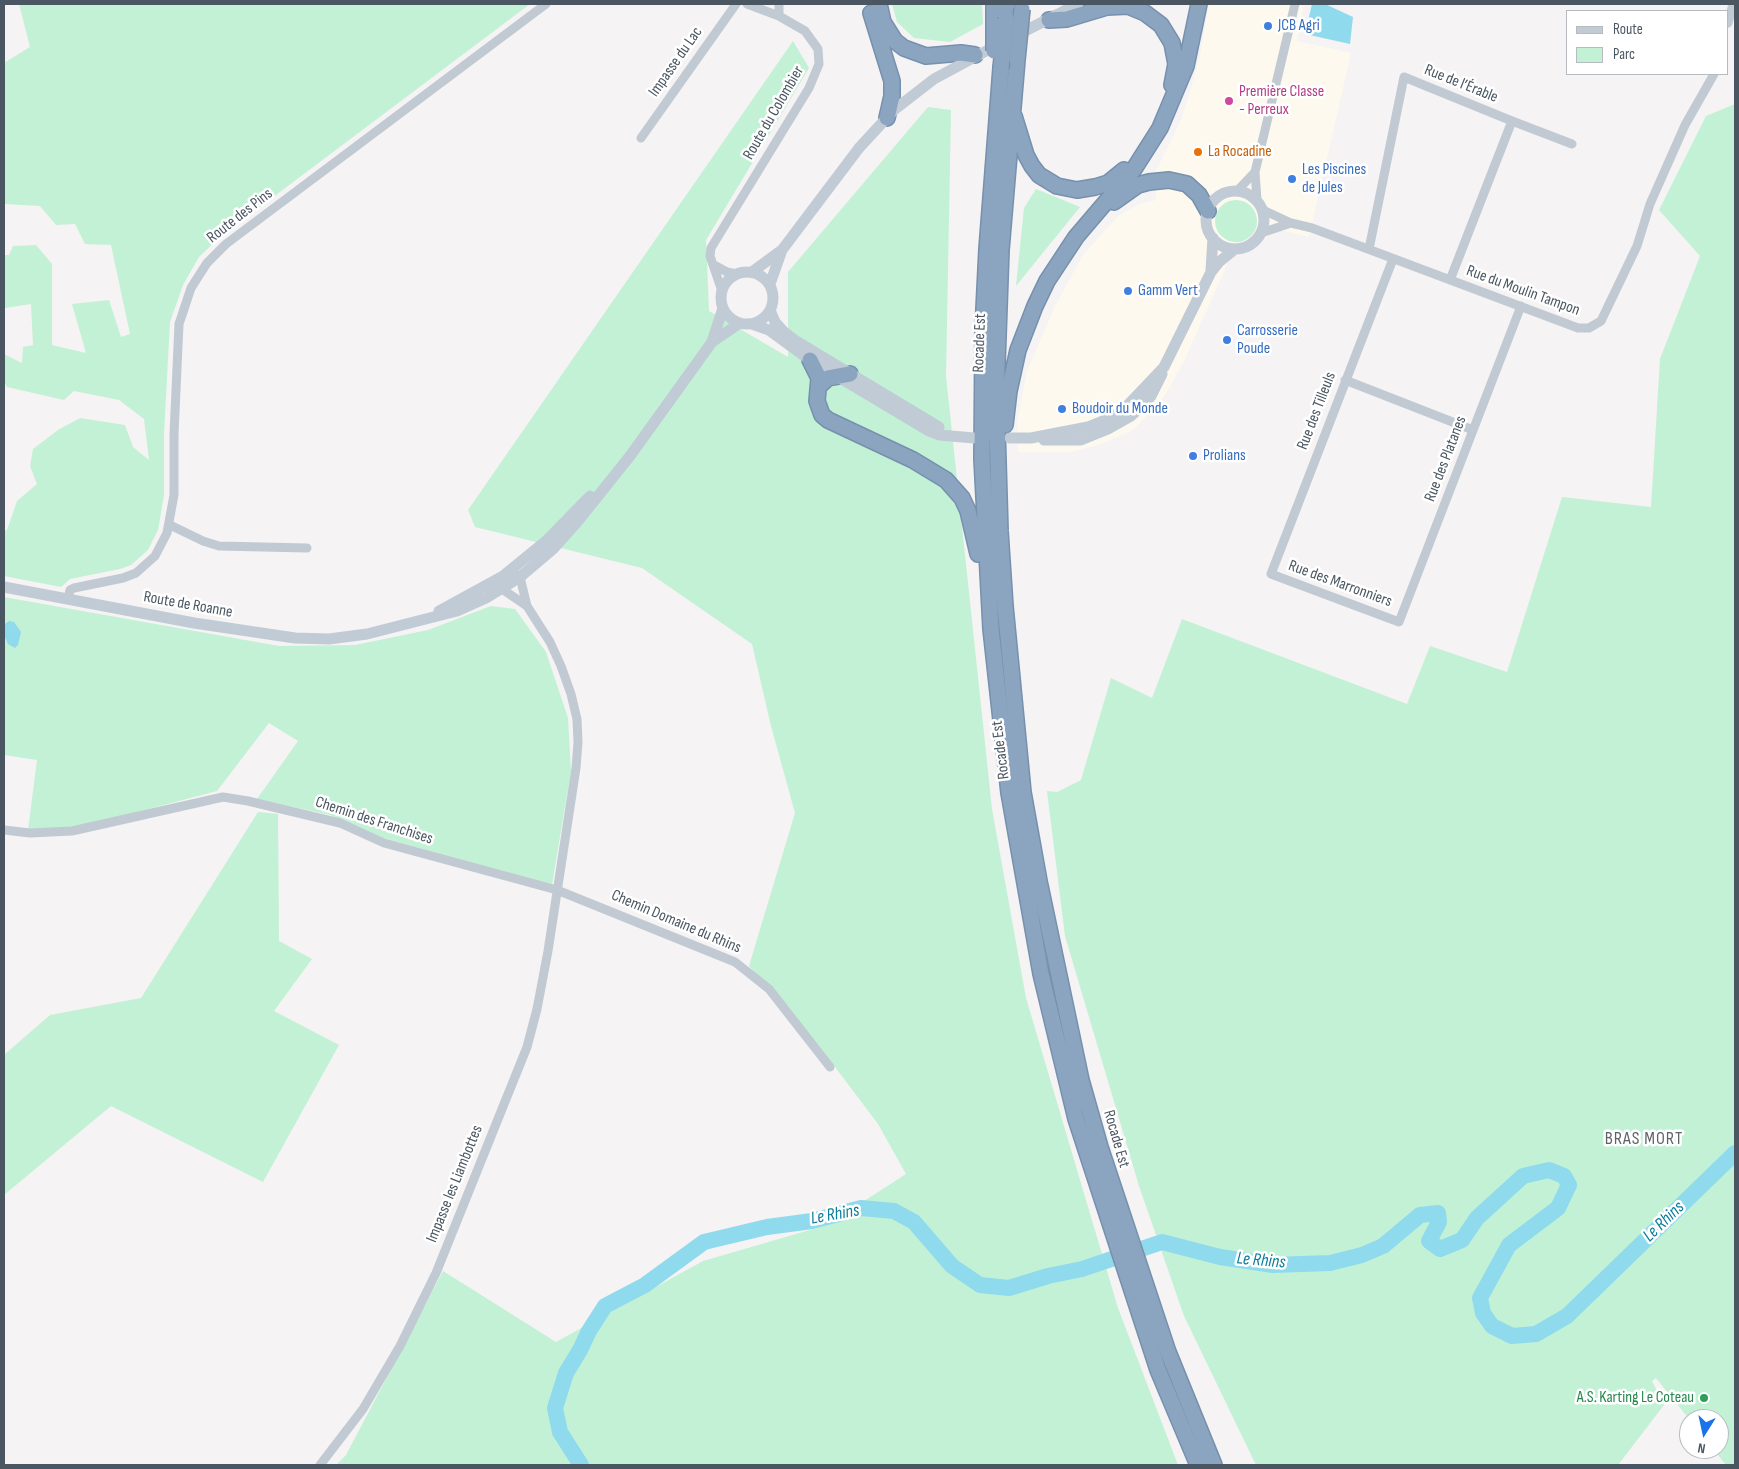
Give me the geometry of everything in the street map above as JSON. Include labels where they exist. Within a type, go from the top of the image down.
[{"type":"highway","points":[[870,4],[875,27],[892,81],[892,96],[887,118]]},
{"type":"highway","points":[[879,4],[883,22],[895,41],[904,48],[926,56],[961,53],[975,55]]},
{"type":"highway","points":[[994,4],[1010,12]]},
{"type":"highway","points":[[997,453],[1005,426],[1013,372],[1026,327],[1047,281],[1076,237],[1134,169],[1166,116],[1186,66],[1199,4]]},
{"type":"highway","points":[[1012,110],[1026,155],[1039,174],[1057,186],[1084,190],[1108,183],[1120,174],[1144,143],[1169,94],[1176,64],[1172,43],[1161,25],[1145,13],[1128,6],[1113,6],[1095,9],[1067,19],[1049,20]]},
{"type":"highway","name":"Rocade Est","points":[[1010,12],[1017,60],[997,327],[997,453],[1000,531],[1010,674],[1023,792],[1039,882],[1081,1080],[1115,1220]]},
{"type":"highway","name":"Rocade Est","points":[[1010,12],[997,71],[999,90],[983,328],[982,459],[991,629],[1009,793],[1041,974],[1076,1119],[1115,1220],[1135,1281],[1158,1370],[1198,1465]]},
{"type":"highway","points":[[1096,212],[1108,207],[1138,185],[1158,180],[1187,184],[1199,195],[1208,211]]},
{"type":"highway","points":[[810,360],[819,378],[817,401],[819,409],[828,420],[930,469],[950,484],[962,498],[976,540],[982,614],[991,629]]},
{"type":"highway","points":[[819,386],[828,378],[843,375]]},
{"type":"highway","name":"Rocade Est","points":[[1135,1281],[1168,1352],[1214,1465]]},
{"type":"main road","points":[[752,272],[782,250],[859,148],[907,98],[975,55],[1078,4]]},
{"type":"main road","points":[[1010,438],[1031,438],[1051,442],[1073,440],[1108,429],[1131,416],[1142,406],[1157,386],[1164,367],[1211,272],[1218,262],[1235,249],[1250,245],[1261,233],[1264,226],[1260,205],[1248,194],[1237,191],[1219,196],[1208,211],[1207,225],[1213,238],[1223,246],[1235,249]]},
{"type":"main road","points":[[1211,272],[1213,238]]},
{"type":"main road","points":[[712,342],[746,323],[760,321],[770,310],[773,297],[770,284],[782,250]]},
{"type":"main road","points":[[410,624],[450,606],[511,574],[553,549],[630,456],[640,439],[712,342],[723,308],[722,291],[727,281],[736,274],[752,272],[759,274],[770,284]]},
{"type":"main road","points":[[723,308],[730,318],[769,330],[810,360],[843,375],[951,435],[974,438]]},
{"type":"main road","points":[[770,310],[775,322],[783,331],[843,375]]},
{"type":"main road","points":[[410,624],[457,611],[502,589],[511,574]]},
{"type":"main road","points":[[502,589],[500,584],[511,574]]},
{"type":"main road","name":"Route de Roanne","points":[[4,586],[258,634],[329,639],[368,634],[410,624]]},
{"type":"street","name":"Route des Pins","points":[[68,599],[70,590],[74,588],[123,578],[146,566],[162,546],[170,525],[174,495],[178,333],[187,298],[207,263],[226,244],[546,4]]},
{"type":"street","name":"Impasse du Lac","points":[[642,138],[736,4]]},
{"type":"street","name":"Route du Colombier","points":[[722,291],[710,252],[809,88],[819,64],[818,49],[811,36],[779,16],[747,4]]},
{"type":"street","points":[[779,4],[779,16]]},
{"type":"street","points":[[1260,205],[1255,172],[1295,4]]},
{"type":"street","points":[[1729,20],[1733,4]]},
{"type":"street","name":"Rue du Moulin Tampon","points":[[1260,205],[1291,223],[1369,249],[1578,328],[1589,328],[1601,321],[1637,246],[1650,204],[1685,125],[1713,75]]},
{"type":"street","name":"Rue de l’Érable","points":[[1369,249],[1404,77],[1512,121],[1450,280]]},
{"type":"street","points":[[1512,121],[1572,144]]},
{"type":"street","points":[[1237,191],[1255,172]]},
{"type":"street","points":[[1261,233],[1291,223]]},
{"type":"street","name":"Rue des Tilleuls","points":[[1271,574],[1393,259]]},
{"type":"street","points":[[714,265],[736,274]]},
{"type":"street","name":"Rue des Platanes","points":[[1399,622],[1521,306]]},
{"type":"street","points":[[1345,380],[1473,430]]},
{"type":"street","points":[[170,525],[203,541],[219,546],[307,548]]},
{"type":"street","points":[[511,574],[527,606]]},
{"type":"street","name":"Rue des Marronniers","points":[[1271,574],[1399,622]]},
{"type":"street","points":[[502,589],[527,606]]},
{"type":"street","name":"Impasse les Liambottes","points":[[320,1465],[363,1409],[400,1346],[436,1273],[528,1047],[548,951],[576,768],[577,719],[562,666],[550,642],[527,606]]},
{"type":"street","name":"Chemin des Franchises","points":[[4,830],[30,833],[72,831],[216,798],[231,797],[340,822],[384,843],[557,890]]},
{"type":"street","name":"Chemin Domaine du Rhins","points":[[557,890],[735,962],[769,989],[830,1067]]},
{"type":"shaded area","points":[[1209,4],[1304,4],[1297,41],[1351,53],[1309,237],[1243,221],[1223,274],[1184,361],[1166,394],[1150,413],[1133,430],[1099,445],[1070,452],[1018,452],[1017,424],[1027,371],[1055,306],[1083,255],[1118,216],[1139,204],[1156,200],[1154,175],[1182,118],[1199,60]]},
{"type":"green space","points":[[19,4],[530,4],[220,237],[199,257],[183,285],[170,322],[164,434],[164,495],[158,530],[148,550],[131,565],[70,579],[61,587],[4,576],[4,531],[7,530],[17,501],[37,484],[30,466],[33,449],[58,430],[80,418],[125,425],[133,447],[149,460],[144,419],[119,400],[74,391],[64,400],[7,387],[4,382],[4,354],[22,363],[23,347],[33,345],[31,304],[5,308],[4,255],[9,255],[13,246],[36,245],[52,264],[52,345],[86,353],[72,304],[109,300],[121,337],[130,334],[111,245],[85,244],[75,224],[56,225],[40,206],[4,204],[4,63],[30,47]]},
{"type":"green space","points":[[892,4],[982,4],[983,24],[950,42],[914,38],[897,22]]},
{"type":"green space","points":[[793,41],[809,68],[706,240],[709,311],[788,357],[788,272],[928,107],[951,110],[946,376],[992,809],[1026,998],[1118,1308],[1178,1465],[336,1465],[346,1455],[443,1271],[556,1342],[703,1261],[827,1225],[906,1174],[878,1124],[820,1047],[749,966],[795,813],[771,726],[752,644],[642,568],[475,527],[468,510]]},
{"type":"green space","points":[[1735,104],[1735,1465],[1726,1465],[1721,1459],[1729,1459],[1729,1409],[1681,1409],[1656,1378],[1652,1381],[1664,1405],[1618,1465],[1256,1465],[1184,1316],[1139,1186],[1065,936],[1047,791],[1057,792],[1081,780],[1111,678],[1152,698],[1182,619],[1407,704],[1430,646],[1507,672],[1562,497],[1651,507],[1660,359],[1700,256],[1659,210],[1706,116]]},
{"type":"green space","points":[[1036,189],[1080,207],[1016,286],[1024,208]]},
{"type":"green space","points":[[1240,200],[1248,203],[1254,209],[1257,221],[1254,233],[1248,239],[1232,242],[1224,239],[1218,233],[1215,217],[1218,209],[1224,203]]},
{"type":"green space","points":[[4,597],[279,646],[355,645],[428,630],[491,606],[515,609],[546,652],[568,718],[571,771],[552,885],[383,838],[330,815],[257,799],[298,741],[269,723],[217,791],[61,830],[28,830],[37,760],[4,755]]},
{"type":"green space","points":[[258,812],[278,814],[279,941],[312,959],[274,1011],[339,1045],[263,1182],[111,1106],[4,1195],[4,1055],[50,1015],[141,998]]},
{"type":"water","points":[[1312,4],[1325,4],[1353,17],[1350,44],[1305,34]]},
{"type":"water","points":[[9,621],[14,622],[21,632],[18,645],[15,648],[8,644],[4,635],[5,624]]},
{"type":"waterway","name":"Le Rhins","points":[[581,1465],[560,1432],[555,1408],[566,1373],[589,1331],[605,1306],[645,1285],[704,1242],[767,1227],[812,1221],[861,1208],[894,1211],[914,1222],[952,1266],[980,1285],[1009,1288],[1048,1276],[1082,1269],[1162,1242],[1220,1257],[1273,1265],[1330,1263],[1362,1255],[1383,1246],[1420,1215],[1438,1213],[1439,1222],[1429,1241],[1440,1249],[1462,1240],[1477,1218],[1523,1176],[1549,1170],[1564,1176],[1569,1185],[1558,1208],[1509,1245],[1480,1298],[1483,1313],[1492,1326],[1512,1336],[1536,1334],[1567,1316],[1735,1153]]},
{"type":"place","name":"JCB Agri","points":[[1268,26]]},
{"type":"place","name":"Première Classe - Perreux","points":[[1229,101]]},
{"type":"place","name":"La Rocadine","points":[[1198,152]]},
{"type":"place","name":"Les Piscines de Jules","points":[[1292,179]]},
{"type":"place","name":"Gamm Vert","points":[[1128,291]]},
{"type":"place","name":"Carrosserie Poude","points":[[1227,340]]},
{"type":"place","name":"Boudoir du Monde","points":[[1062,409]]},
{"type":"place","name":"Prolians","points":[[1193,456]]},
{"type":"place","name":"A.S. Karting Le Coteau","points":[[1704,1398]]},
{"type":"district","name":"BRAS MORT","points":[[1644,1139]]}]
